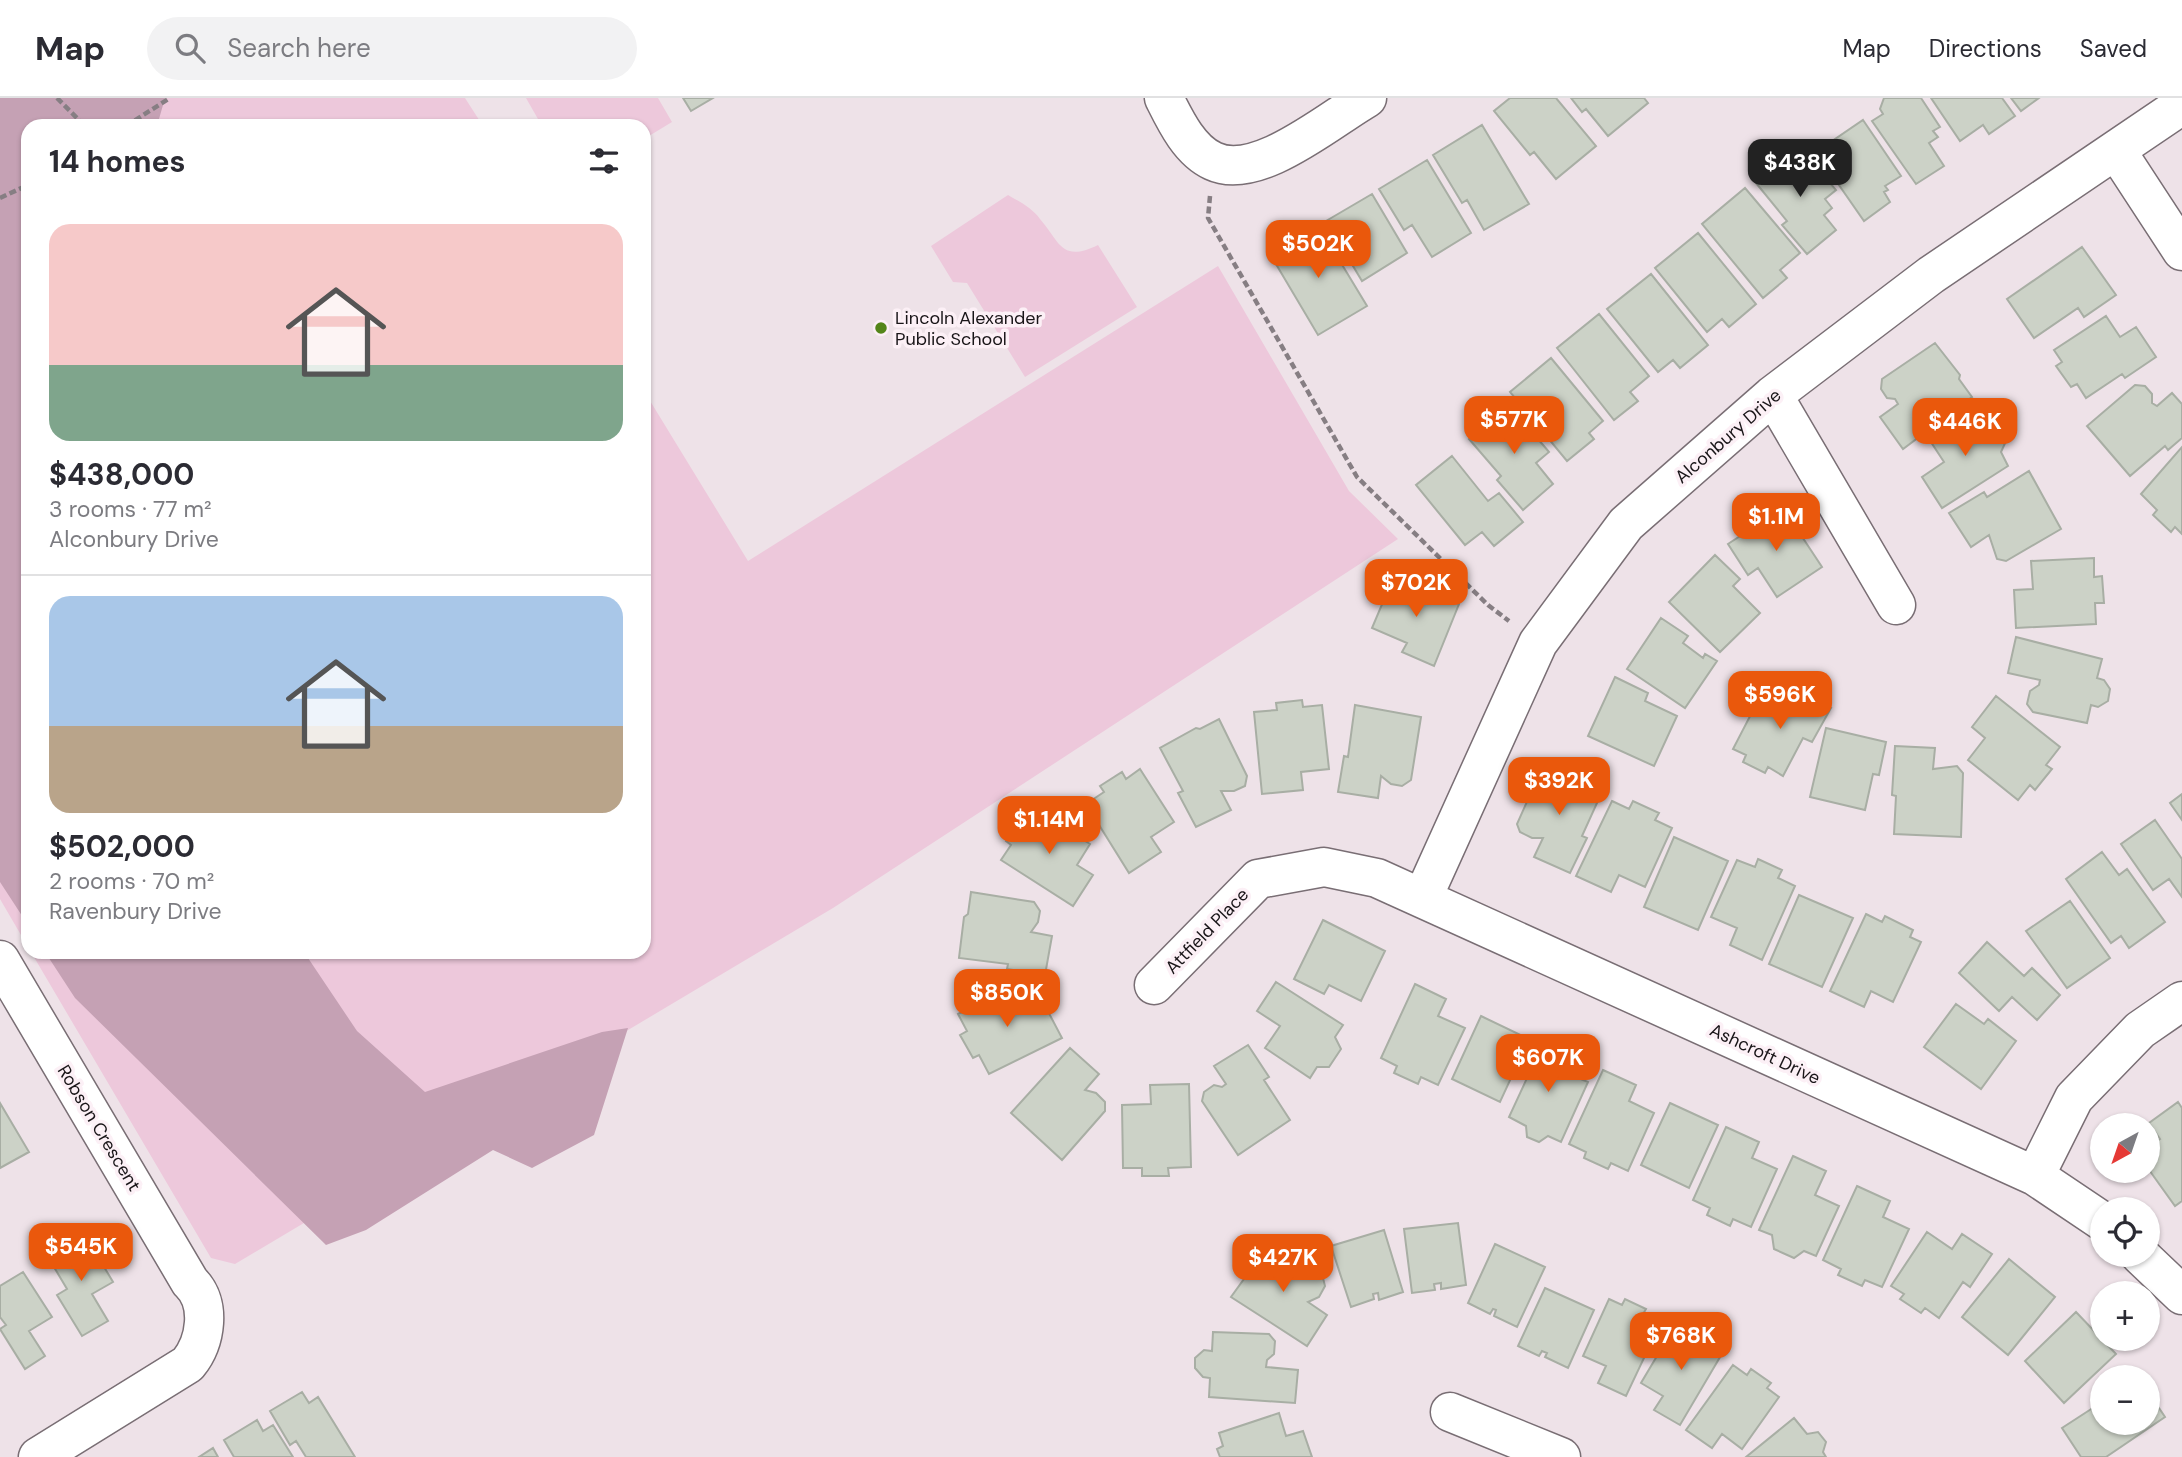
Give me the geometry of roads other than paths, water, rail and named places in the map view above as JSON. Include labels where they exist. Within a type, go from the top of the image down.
[{"type":"street","points":[[1164,98],[1183,134],[1212,161],[1241,167],[1272,157],[1367,98]]},
{"type":"street","name":"Alconbury Drive","points":[[1423,897],[1538,643],[1626,524],[1773,395],[1931,275],[2182,105]]},
{"type":"street","points":[[2116,150],[2182,251]]},
{"type":"street","points":[[1773,395],[1896,605]]},
{"type":"street","name":"Attfield Place","points":[[1154,985],[1258,879],[1324,867],[1377,878],[1423,897]]},
{"type":"street","name":"Ashcroft Drive","points":[[1423,897],[2035,1175],[2090,1213]]},
{"type":"street","name":"Robson Crescent","points":[[0,960],[183,1270],[198,1289],[204,1322],[199,1352],[188,1364],[38,1457]]},
{"type":"street","points":[[2035,1175],[2074,1098],[2140,1030],[2182,1001]]},
{"type":"street","points":[[2153,1267],[2182,1295]]},
{"type":"street","points":[[1450,1412],[1561,1457]]},
{"type":"place","name":"Lincoln Alexander Public School","points":[[881,328]]}]
